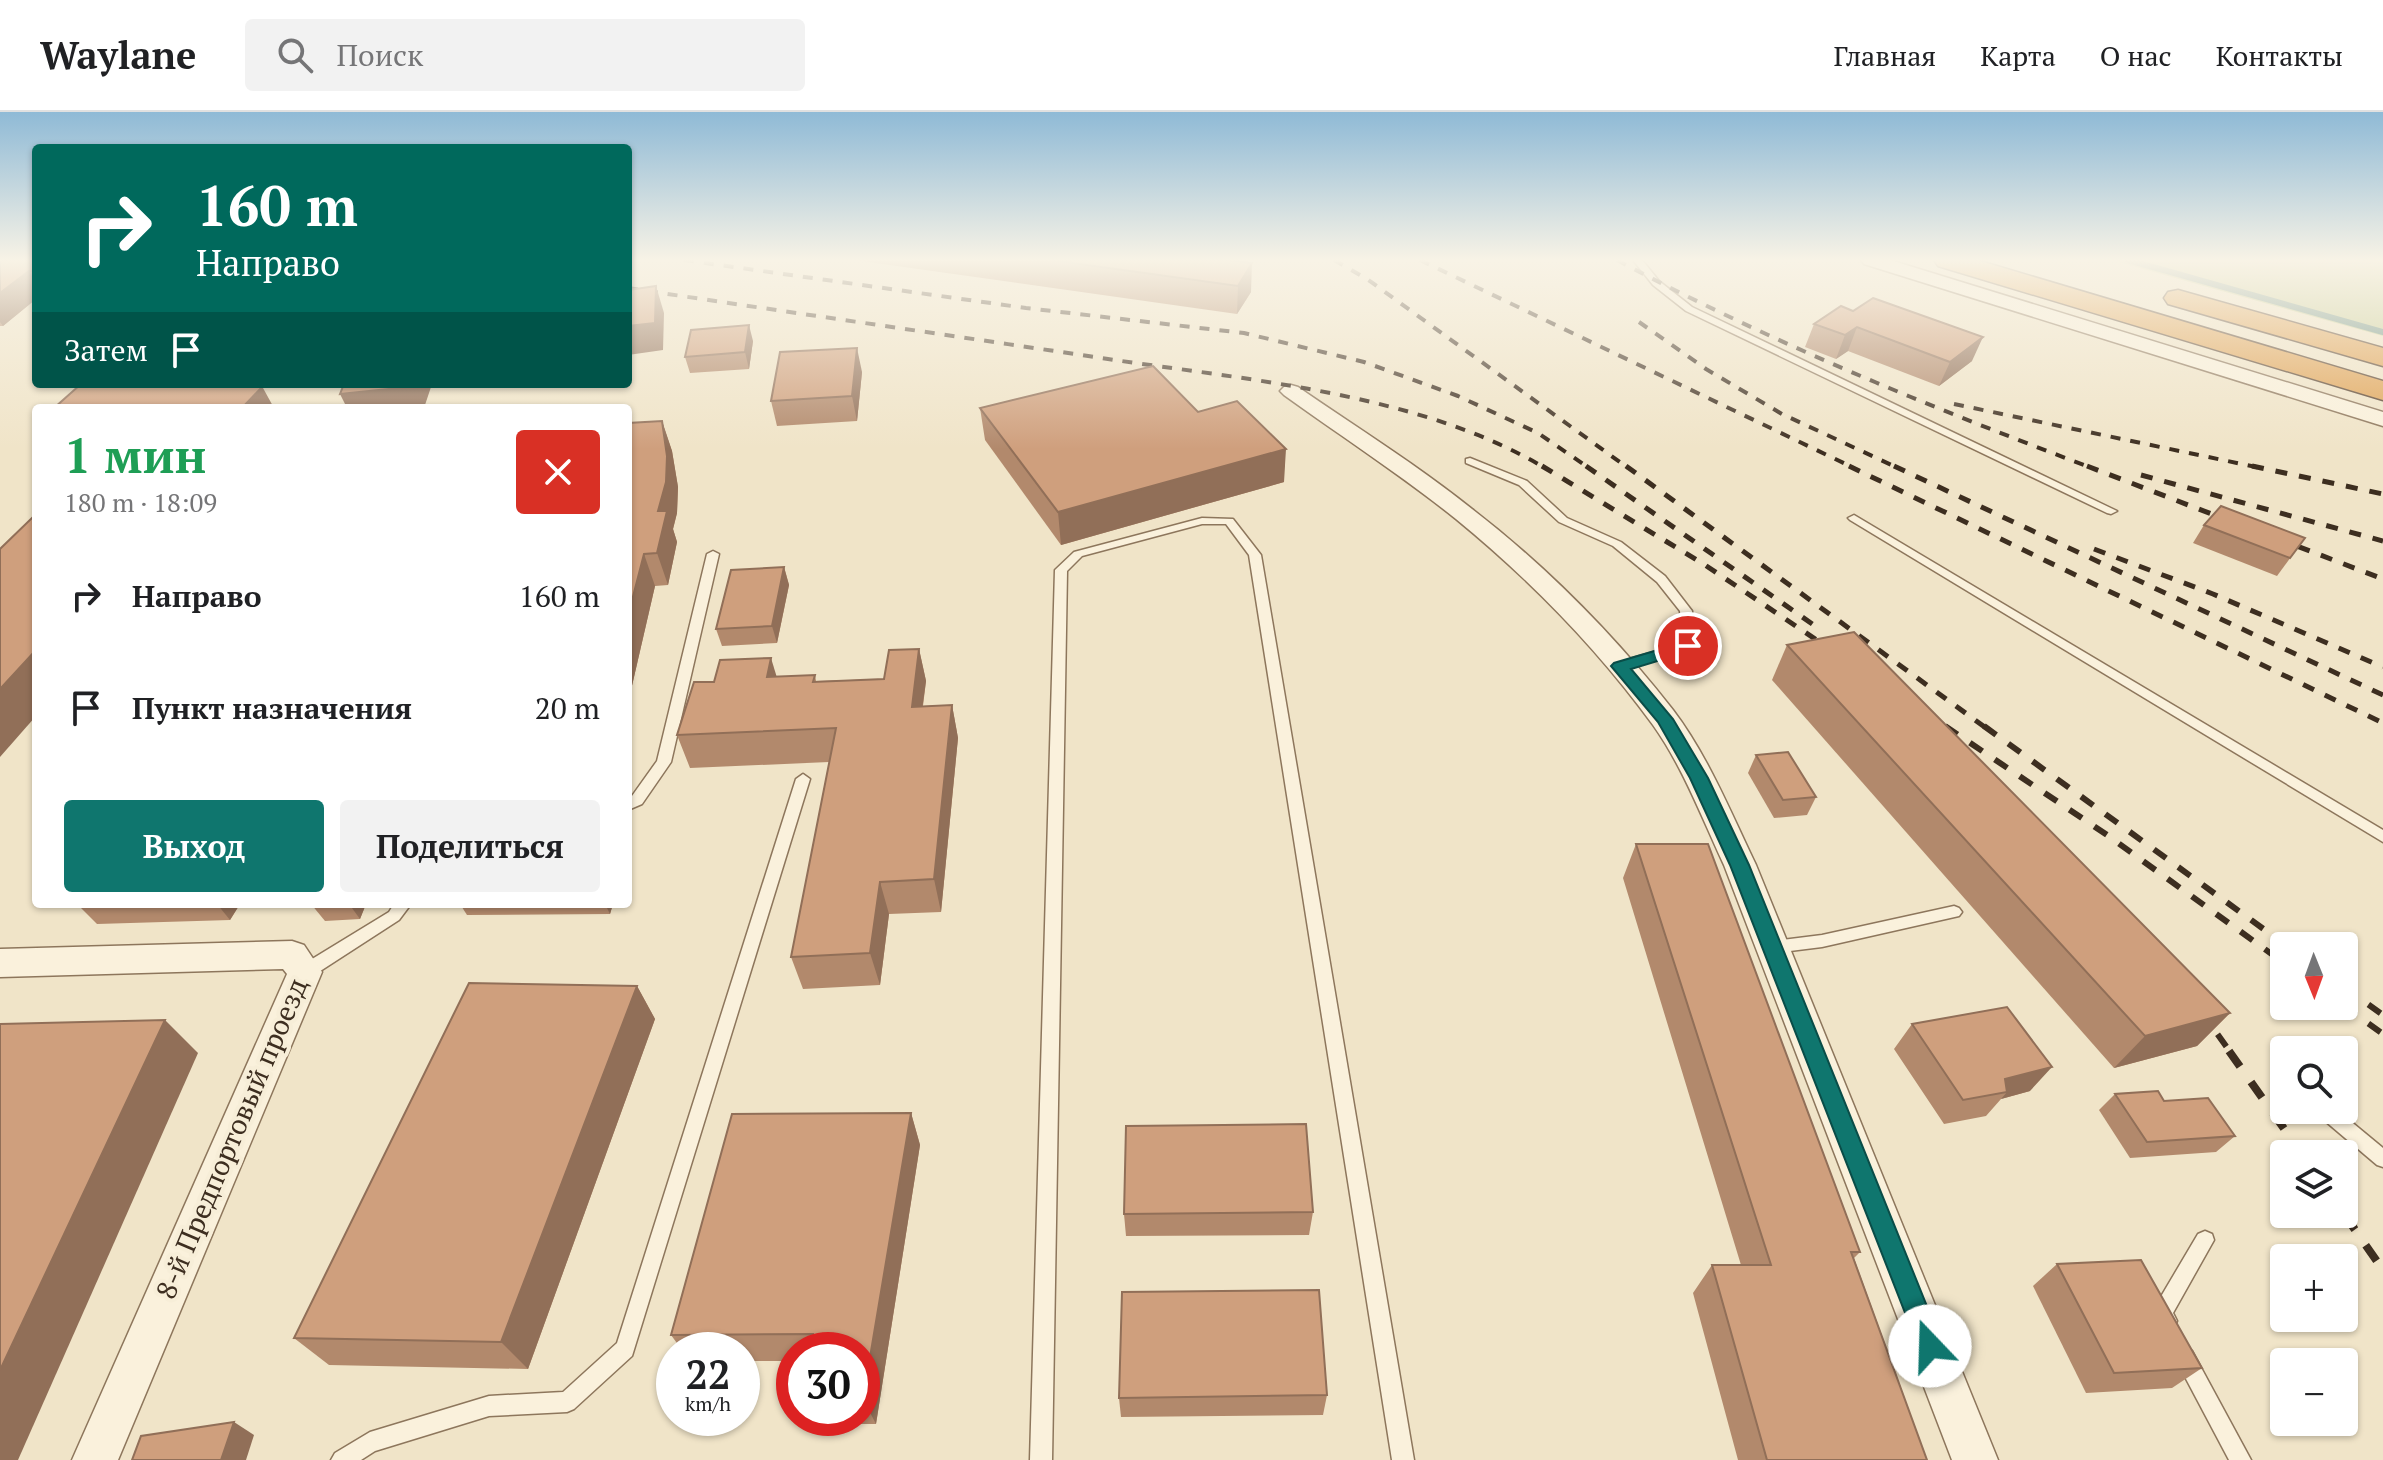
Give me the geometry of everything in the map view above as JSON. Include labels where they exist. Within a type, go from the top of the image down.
[{"type":"highway","points":[[2156,323],[2383,391]]},
{"type":"highway","points":[[2265,323],[2383,357]]},
{"type":"street","points":[[2073,323],[2383,419]]},
{"type":"street","points":[[1291,391],[1463,513],[1522,564],[1620,666],[1664,719],[1699,778],[1773,947],[1975,1460]]},
{"type":"street","name":"8-й Предпортовый проезд","points":[[0,963],[292,955],[305,972],[95,1460]]},
{"type":"lane","points":[[1718,323],[2111,511]]},
{"type":"lane","points":[[1470,461],[1523,483],[1563,520],[1617,544],[1661,579],[1686,611],[1688,646],[1620,666]]},
{"type":"lane","points":[[1854,518],[2383,837]]},
{"type":"lane","points":[[1041,1460],[1061,570],[1078,554],[1202,521],[1229,521],[1255,555],[1403,1460]]},
{"type":"lane","points":[[632,803],[664,762],[713,554]]},
{"type":"lane","points":[[342,1460],[370,1442],[489,1406],[567,1402],[625,1349],[803,779]]},
{"type":"lane","points":[[305,972],[394,916],[400,908]]},
{"type":"lane","points":[[1773,947],[1822,941],[1954,912]]},
{"type":"lane","points":[[2341,1124],[2383,1159]]},
{"type":"lane","points":[[2205,1240],[2163,1312],[2240,1460]]},
{"type":"green space","points":[[2336,323],[2383,323],[2383,336]]},
{"type":"building","points":[[1943,323],[1983,337],[1950,362],[1857,327],[1845,335],[1814,324]]},
{"type":"building","points":[[749,325],[745,352],[685,357],[691,330]]},
{"type":"building","points":[[857,348],[852,396],[771,401],[780,352]]},
{"type":"building","points":[[1153,366],[1198,412],[1237,401],[1286,449],[1058,512],[980,408]]},
{"type":"building","points":[[76,388],[261,388],[246,404],[58,404]]},
{"type":"building","points":[[342,388],[398,388],[340,394]]},
{"type":"building","points":[[662,421],[667,456],[666,482],[658,511],[667,511],[657,553],[644,554],[632,600],[632,423]]},
{"type":"building","points":[[2221,506],[2305,538],[2290,558],[2204,525]]},
{"type":"building","points":[[32,518],[32,654],[0,689],[0,549]]},
{"type":"building","points":[[784,567],[772,626],[716,629],[731,570]]},
{"type":"building","points":[[1854,632],[2230,1013],[2145,1036],[1787,645]]},
{"type":"building","points":[[919,649],[912,707],[952,705],[934,879],[880,882],[870,953],[791,957],[836,728],[677,735],[694,682],[714,682],[720,660],[771,658],[767,677],[815,675],[813,682],[884,679],[889,650]]},
{"type":"building","points":[[1788,752],[1816,797],[1783,800],[1756,755]]},
{"type":"building","points":[[1636,844],[1708,844],[1860,1252],[1851,1252],[1927,1460],[1767,1460],[1712,1265],[1771,1265]]},
{"type":"building","points":[[469,983],[637,986],[501,1342],[294,1338]]},
{"type":"building","points":[[2007,1007],[2052,1067],[2005,1079],[2007,1092],[1963,1100],[1912,1024]]},
{"type":"building","points":[[165,1020],[0,1370],[0,1024]]},
{"type":"building","points":[[2158,1091],[2164,1101],[2208,1098],[2235,1136],[2147,1142],[2115,1094]]},
{"type":"building","points":[[911,1113],[874,1332],[672,1332],[732,1114]]},
{"type":"building","points":[[1306,1124],[1313,1212],[1124,1214],[1126,1126]]},
{"type":"building","points":[[2141,1260],[2202,1368],[2114,1373],[2057,1264]]},
{"type":"building","points":[[1319,1290],[1327,1395],[1119,1398],[1122,1292]]},
{"type":"building","points":[[234,1422],[221,1460],[132,1460],[141,1436]]},
{"type":"waterway","points":[[2351,323],[2383,332]]},
{"type":"railway","points":[[864,323],[1218,374],[1333,394],[1444,423],[1496,443],[1545,468]]},
{"type":"railway","points":[[1156,323],[1244,333],[1364,362],[1458,396],[1538,433],[1589,468]]},
{"type":"railway","points":[[1428,323],[1628,468]]},
{"type":"railway","points":[[1551,323],[1854,468]]},
{"type":"railway","points":[[1640,323],[1706,369],[1782,414],[1898,468]]},
{"type":"railway","points":[[1742,323],[1851,372],[2092,468]]},
{"type":"railway","points":[[1954,404],[2261,468]]},
{"type":"railway","points":[[1542,466],[1705,565],[1833,651]]},
{"type":"railway","points":[[1586,466],[1818,628]]},
{"type":"railway","points":[[1626,466],[1986,728]]},
{"type":"railway","points":[[1849,466],[2383,723]]},
{"type":"railway","points":[[1894,466],[2383,695]]},
{"type":"railway","points":[[2087,466],[2235,523]]},
{"type":"railway","points":[[2252,466],[2383,494]]},
{"type":"railway","points":[[2141,475],[2383,541]]},
{"type":"railway","points":[[2276,538],[2383,579]]},
{"type":"railway","points":[[2094,549],[2213,594],[2383,667]]},
{"type":"railway","points":[[1933,718],[1945,726]]},
{"type":"railway","points":[[1945,726],[2107,835],[2270,953]]},
{"type":"railway","points":[[1984,726],[2270,934]]},
{"type":"railway","points":[[2358,997],[2383,1015]]},
{"type":"railway","points":[[2200,1010],[2231,1053]]},
{"type":"railway","points":[[2358,1016],[2383,1034]]},
{"type":"railway","points":[[2229,1051],[2292,1140]]},
{"type":"railway","points":[[2354,1228],[2383,1270]]},
{"type":"route","points":[[1688,646],[1620,666],[1664,719],[1699,778],[1740,865],[1930,1346]]}]
